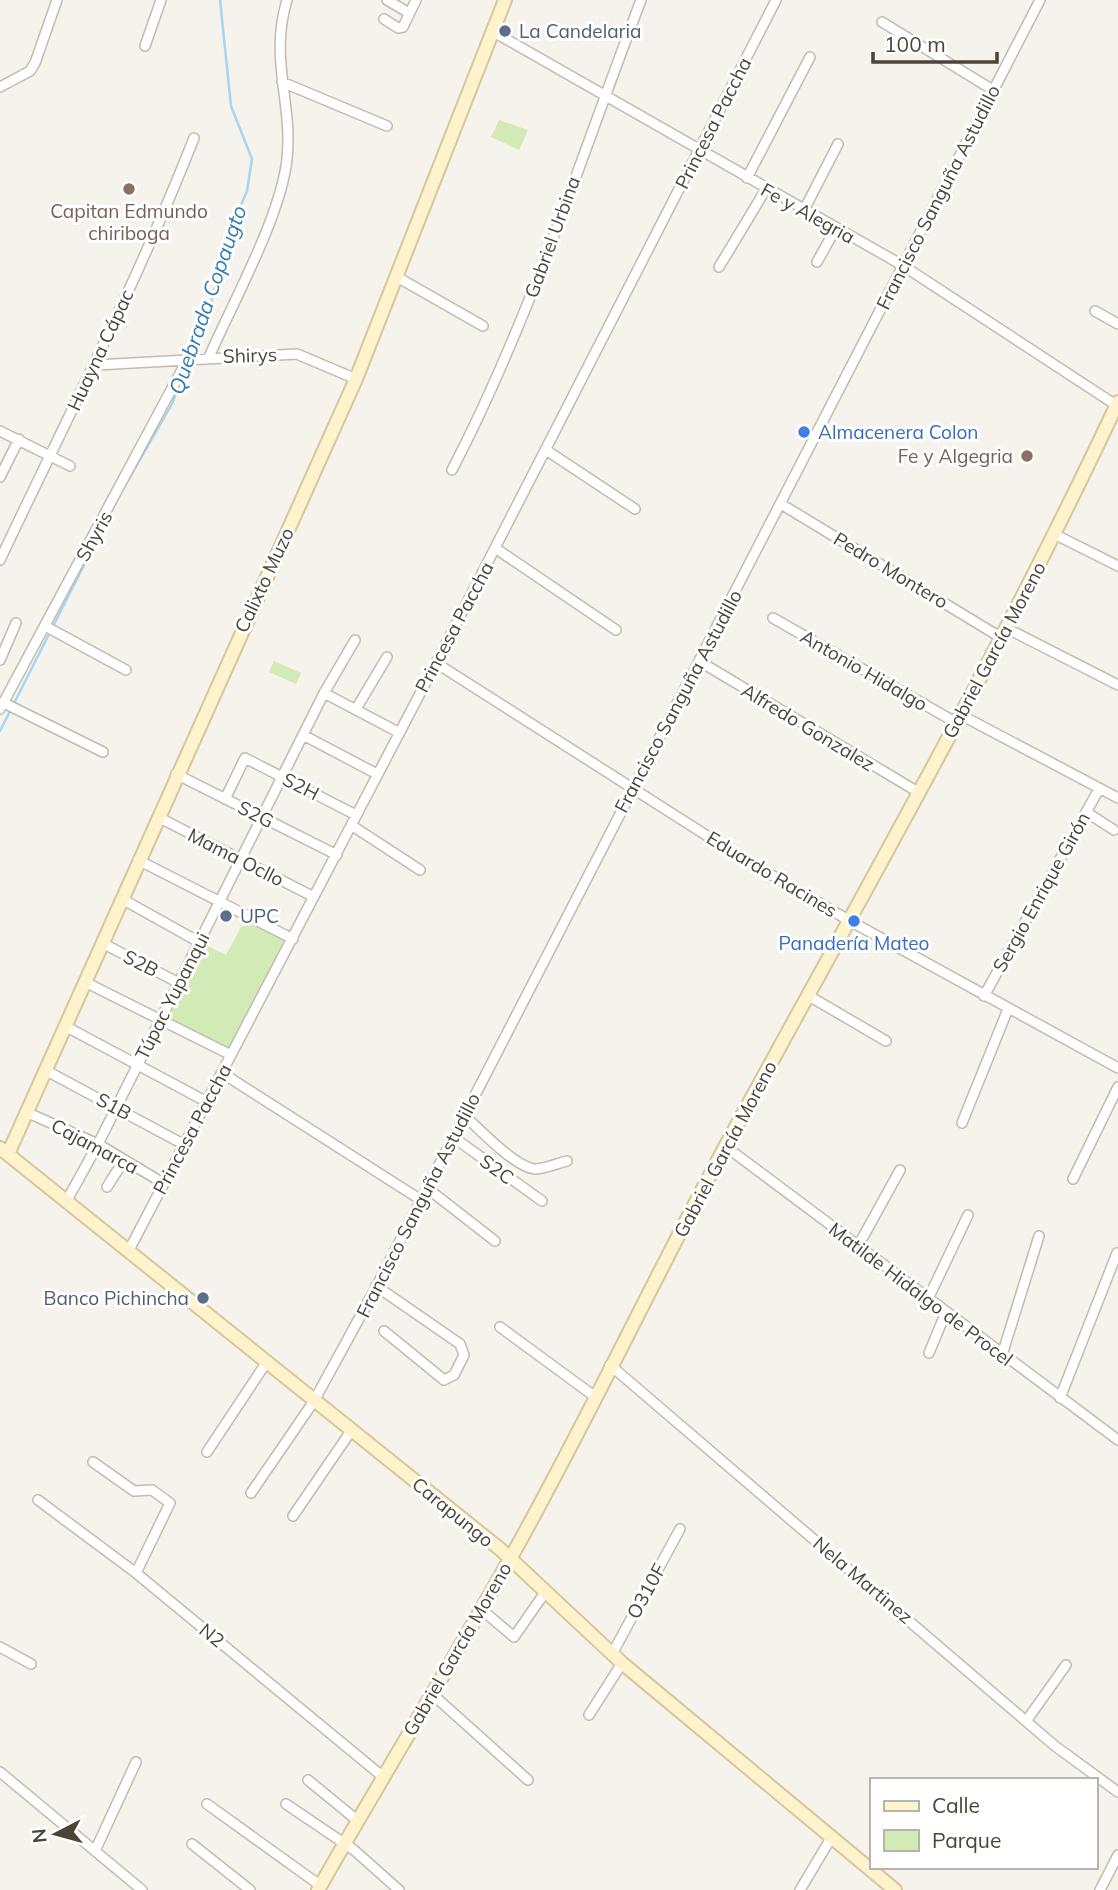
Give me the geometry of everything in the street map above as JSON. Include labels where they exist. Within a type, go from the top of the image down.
[{"type":"street","points":[[0,87],[30,71],[57,0]]},
{"type":"street","points":[[145,46],[161,0]]},
{"type":"street","points":[[209,357],[274,209],[285,170],[288,137],[278,58],[287,0]]},
{"type":"street","points":[[387,0],[409,13]]},
{"type":"street","points":[[384,19],[398,28],[403,27],[416,0]]},
{"type":"street","name":"Calixto Muzo","points":[[4,1151],[26,1112],[104,944],[176,774],[356,379],[505,0]]},
{"type":"street","name":"Gabriel Urbina","points":[[452,470],[485,407],[518,327],[641,0]]},
{"type":"street","name":"Princesa Paccha","points":[[128,1252],[337,855],[776,0]]},
{"type":"street","name":"Francisco Sanguña Astudillo","points":[[251,1493],[314,1401],[376,1286],[1040,0]]},
{"type":"street","points":[[881,22],[993,90]]},
{"type":"street","name":"Fe y Alegria","points":[[492,32],[902,265],[1117,403]]},
{"type":"street","points":[[747,178],[810,57]]},
{"type":"street","points":[[282,82],[387,126]]},
{"type":"street","name":"Huayna Cápac","points":[[0,560],[49,454],[96,365],[162,221],[194,138]]},
{"type":"street","points":[[804,210],[838,144]]},
{"type":"street","points":[[719,267],[766,189]]},
{"type":"street","points":[[817,262],[836,228]]},
{"type":"street","points":[[397,276],[483,326]]},
{"type":"street","points":[[1095,311],[1118,324]]},
{"type":"street","name":"Shirys","points":[[96,365],[297,354],[356,379]]},
{"type":"street","name":"Shyris","points":[[2,706],[186,362]]},
{"type":"street","name":"Gabriel García Moreno","points":[[320,1888],[382,1776],[511,1558],[725,1146],[850,921],[1056,535],[1117,403]]},
{"type":"street","points":[[0,431],[70,466]]},
{"type":"street","points":[[0,477],[19,439]]},
{"type":"street","points":[[546,450],[635,509]]},
{"type":"street","name":"Pedro Montero","points":[[780,504],[1003,633],[1118,685]]},
{"type":"street","points":[[1056,535],[1118,566]]},
{"type":"street","points":[[495,548],[616,630]]},
{"type":"street","name":"Antonio Hidalgo","points":[[773,618],[957,718],[1118,798]]},
{"type":"street","points":[[0,660],[16,623]]},
{"type":"street","points":[[45,626],[126,670]]},
{"type":"street","name":"Túpac Yupanqui","points":[[66,1202],[117,1107],[324,693],[355,640]]},
{"type":"street","points":[[356,709],[387,657]]},
{"type":"street","name":"Alfredo Gonzalez","points":[[699,661],[918,792]]},
{"type":"street","name":"Eduardo Racines","points":[[436,663],[734,853],[850,921],[1118,1068]]},
{"type":"street","points":[[324,693],[398,732]]},
{"type":"street","points":[[2,706],[103,752]]},
{"type":"street","points":[[303,736],[377,774]]},
{"type":"street","name":"S2H","points":[[225,799],[245,758],[356,815]]},
{"type":"street","name":"S2G","points":[[176,774],[337,855]]},
{"type":"street","name":"Sergio Enrique Girón","points":[[984,996],[1099,789]]},
{"type":"street","points":[[1086,812],[1114,830]]},
{"type":"street","name":"Mama Ocllo","points":[[158,817],[314,897]]},
{"type":"street","points":[[351,825],[420,870]]},
{"type":"street","points":[[138,860],[293,939]]},
{"type":"street","points":[[122,899],[199,942]]},
{"type":"street","name":"S2B","points":[[104,944],[179,983]]},
{"type":"street","points":[[85,982],[231,1055]]},
{"type":"street","points":[[809,996],[886,1041]]},
{"type":"street","points":[[962,1124],[1008,1009]]},
{"type":"street","points":[[65,1026],[139,1063],[207,1102]]},
{"type":"street","name":"S1B","points":[[45,1070],[183,1144]]},
{"type":"street","points":[[222,1073],[421,1200]]},
{"type":"street","points":[[1073,1180],[1118,1087]]},
{"type":"street","name":"Cajamarca","points":[[26,1112],[98,1144],[163,1183]]},
{"type":"street","points":[[464,1115],[501,1149],[528,1167],[536,1169],[567,1161]]},
{"type":"street","name":"S2C","points":[[453,1137],[542,1201]]},
{"type":"street","name":"Matilde Hidalgo de Procel","points":[[725,1146],[1118,1440]]},
{"type":"street","name":"Carapungo","points":[[4,1151],[511,1558],[611,1654],[895,1890]]},
{"type":"street","points":[[107,1187],[124,1160]]},
{"type":"street","points":[[858,1246],[900,1170]]},
{"type":"street","points":[[427,1188],[495,1241]]},
{"type":"street","points":[[928,1299],[968,1215]]},
{"type":"street","points":[[1003,1355],[1039,1236]]},
{"type":"street","points":[[1060,1398],[1117,1253]]},
{"type":"street","points":[[376,1286],[460,1344],[464,1355],[454,1375],[443,1380],[384,1331]]},
{"type":"street","points":[[929,1353],[946,1312]]},
{"type":"street","points":[[500,1326],[594,1396]]},
{"type":"street","points":[[206,1452],[266,1363]]},
{"type":"street","name":"Nela Martinez","points":[[610,1365],[1055,1746],[1118,1792]]},
{"type":"street","points":[[293,1516],[351,1431]]},
{"type":"street","points":[[93,1462],[134,1491],[152,1490],[170,1503],[171,1508],[136,1573]]},
{"type":"street","name":"N2","points":[[38,1500],[136,1573],[382,1776]]},
{"type":"street","name":"O310F","points":[[611,1654],[680,1528]]},
{"type":"street","points":[[481,1609],[513,1637],[546,1591]]},
{"type":"street","points":[[0,1647],[31,1664]]},
{"type":"street","points":[[589,1715],[622,1663]]},
{"type":"street","points":[[1027,1720],[1066,1665]]},
{"type":"street","points":[[431,1693],[528,1780]]},
{"type":"street","points":[[95,1851],[136,1762]]},
{"type":"street","points":[[0,1772],[142,1890]]},
{"type":"street","points":[[308,1780],[358,1821]]},
{"type":"street","points":[[207,1804],[320,1888]]},
{"type":"street","points":[[286,1804],[345,1843],[400,1890]]},
{"type":"street","points":[[800,1890],[831,1838]]},
{"type":"street","points":[[192,1844],[250,1890]]},
{"type":"street","points":[[1100,1890],[1118,1855]]},
{"type":"green space","points":[[499,120],[528,130],[519,150],[491,137]]},
{"type":"green space","points":[[274,661],[301,673],[296,684],[269,672]]},
{"type":"green space","points":[[246,918],[287,941],[229,1050],[168,1017],[206,945],[226,955]]},
{"type":"waterway","name":"Quebrada Copaugto","points":[[190,357],[209,311],[228,235],[247,191],[252,159],[231,106],[220,0]]},
{"type":"waterway","name":"Quebrada Copaugto","points":[[0,731],[118,498],[172,404],[181,379]]},
{"type":"place","name":"La Candelaria","points":[[505,31]]},
{"type":"place","name":"Capitan Edmundo chiriboga","points":[[129,189]]},
{"type":"place","name":"Almacenera Colon","points":[[804,432]]},
{"type":"place","name":"Fe y Algegria","points":[[1027,456]]},
{"type":"place","name":"UPC","points":[[226,916]]},
{"type":"place","name":"Panadería Mateo","points":[[854,921]]},
{"type":"place","name":"Banco Pichincha","points":[[203,1298]]}]
